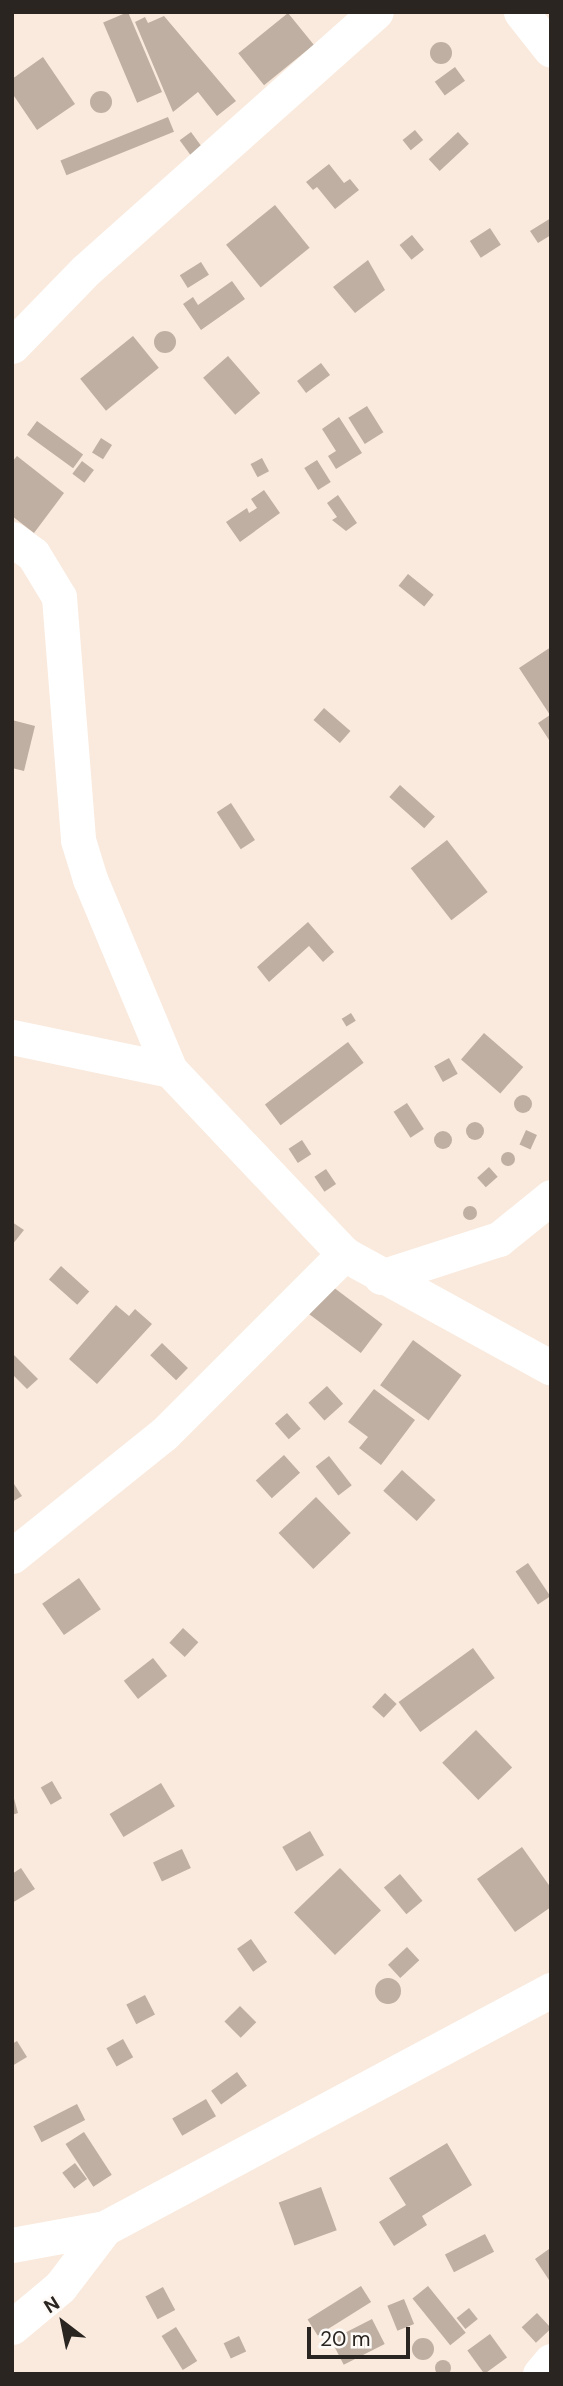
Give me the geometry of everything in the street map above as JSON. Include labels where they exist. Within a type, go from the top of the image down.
[{"type":"street","points":[[12,346],[86,270],[376,12]]},
{"type":"street","points":[[521,12],[551,50]]},
{"type":"street","points":[[12,539],[33,554],[59,597],[78,840],[90,879],[170,1070],[344,1254],[381,1277],[551,1368]]},
{"type":"street","points":[[12,1037],[170,1070]]},
{"type":"street","points":[[381,1277],[499,1239],[551,1197]]},
{"type":"street","points":[[12,1556],[164,1434],[344,1254]]},
{"type":"street","points":[[12,2245],[105,2228],[551,1990]]},
{"type":"street","points":[[12,2327],[60,2287],[105,2228]]},
{"type":"street","points":[[540,2374],[551,2361]]},
{"type":"building","points":[[128,12],[162,92],[137,103],[103,23]]},
{"type":"building","points":[[288,13],[314,45],[264,85],[238,53]]},
{"type":"building","points":[[164,16],[236,101],[217,116],[198,92],[173,112],[135,22],[145,17],[148,23]]},
{"type":"building","points":[[441,42],[449,45],[452,53],[449,61],[441,64],[433,61],[430,53],[433,45]]},
{"type":"building","points":[[43,57],[75,104],[37,130],[12,93],[12,79]]},
{"type":"building","points":[[455,67],[465,81],[445,95],[435,82]]},
{"type":"building","points":[[101,91],[109,94],[112,102],[109,110],[101,113],[93,110],[90,102],[93,94]]},
{"type":"building","points":[[168,117],[174,132],[66,175],[60,160]]},
{"type":"building","points":[[415,130],[423,140],[411,150],[403,140]]},
{"type":"building","points":[[191,132],[202,147],[191,156],[180,140]]},
{"type":"building","points":[[458,132],[469,144],[440,171],[429,159]]},
{"type":"building","points":[[329,164],[344,183],[350,179],[359,190],[335,209],[317,187],[313,190],[306,182]]},
{"type":"building","points":[[275,205],[310,248],[261,287],[226,245]]},
{"type":"building","points":[[551,218],[551,235],[538,243],[530,231]]},
{"type":"building","points":[[490,228],[501,245],[481,258],[470,241]]},
{"type":"building","points":[[412,235],[424,250],[412,260],[400,245]]},
{"type":"building","points":[[368,260],[385,290],[355,313],[333,287]]},
{"type":"building","points":[[201,262],[209,275],[188,288],[180,275]]},
{"type":"building","points":[[232,281],[245,299],[201,330],[183,304],[193,297],[198,305]]},
{"type":"building","points":[[161,331],[169,331],[176,338],[176,346],[169,353],[161,353],[154,346],[154,338]]},
{"type":"building","points":[[133,336],[159,368],[106,411],[80,379]]},
{"type":"building","points":[[228,356],[260,393],[235,415],[203,378]]},
{"type":"building","points":[[321,363],[330,375],[306,393],[297,381]]},
{"type":"building","points":[[367,406],[383,432],[365,444],[348,418]]},
{"type":"building","points":[[339,417],[362,453],[336,469],[328,456],[336,451],[322,429]]},
{"type":"building","points":[[37,421],[83,455],[73,468],[27,435]]},
{"type":"building","points":[[101,438],[112,445],[103,459],[92,452]]},
{"type":"building","points":[[17,456],[64,493],[34,533],[12,516],[12,462]]},
{"type":"building","points":[[262,458],[269,471],[258,477],[251,464]]},
{"type":"building","points":[[317,460],[331,482],[318,490],[304,468]]},
{"type":"building","points":[[82,461],[94,470],[84,483],[72,474]]},
{"type":"building","points":[[264,490],[280,513],[240,542],[226,522],[247,508],[249,513],[257,508],[251,499]]},
{"type":"building","points":[[338,495],[357,523],[346,531],[332,520],[337,517],[327,503]]},
{"type":"building","points":[[408,574],[434,595],[424,606],[399,586]]},
{"type":"building","points":[[551,647],[551,743],[538,723],[550,715],[519,668]]},
{"type":"building","points":[[324,708],[350,731],[340,743],[314,720]]},
{"type":"building","points":[[12,720],[35,726],[24,771],[12,768]]},
{"type":"building","points":[[400,785],[435,816],[424,828],[389,797]]},
{"type":"building","points":[[231,803],[255,840],[241,849],[217,812]]},
{"type":"building","points":[[447,840],[488,892],[451,920],[411,868]]},
{"type":"building","points":[[308,922],[334,952],[323,962],[309,946],[269,982],[257,967]]},
{"type":"building","points":[[351,1013],[356,1021],[346,1026],[342,1019]]},
{"type":"building","points":[[484,1033],[523,1067],[500,1094],[461,1059]]},
{"type":"building","points":[[348,1042],[364,1063],[281,1125],[265,1105]]},
{"type":"building","points":[[449,1058],[458,1074],[443,1082],[434,1066]]},
{"type":"building","points":[[519,1095],[527,1095],[532,1104],[530,1111],[519,1113],[514,1108],[514,1100]]},
{"type":"building","points":[[407,1103],[424,1129],[410,1138],[394,1112]]},
{"type":"building","points":[[471,1122],[479,1122],[484,1131],[482,1138],[471,1140],[466,1135],[466,1127]]},
{"type":"building","points":[[526,1130],[537,1135],[530,1149],[519,1145]]},
{"type":"building","points":[[439,1131],[447,1131],[452,1140],[450,1147],[439,1149],[434,1144],[434,1136]]},
{"type":"building","points":[[302,1140],[311,1154],[298,1163],[289,1149]]},
{"type":"building","points":[[505,1152],[511,1152],[515,1159],[511,1166],[505,1166],[501,1162],[501,1156]]},
{"type":"building","points":[[489,1167],[498,1177],[486,1187],[477,1178]]},
{"type":"building","points":[[326,1169],[336,1184],[324,1192],[314,1177]]},
{"type":"building","points":[[467,1206],[473,1206],[477,1213],[473,1220],[467,1220],[463,1216],[463,1210]]},
{"type":"building","points":[[12,1222],[24,1230],[12,1245]]},
{"type":"building","points":[[61,1266],[89,1291],[77,1305],[49,1279]]},
{"type":"building","points":[[329,1284],[383,1324],[361,1353],[307,1313]]},
{"type":"building","points":[[116,1305],[129,1316],[135,1309],[152,1324],[97,1384],[69,1359]]},
{"type":"building","points":[[413,1340],[462,1375],[429,1421],[380,1385]]},
{"type":"building","points":[[162,1343],[188,1368],[176,1380],[150,1355]]},
{"type":"building","points":[[12,1353],[38,1379],[27,1389],[12,1374]]},
{"type":"building","points":[[327,1386],[343,1404],[324,1421],[308,1403]]},
{"type":"building","points":[[374,1389],[415,1420],[381,1465],[359,1448],[368,1437],[348,1422]]},
{"type":"building","points":[[287,1413],[301,1429],[289,1439],[275,1423]]},
{"type":"building","points":[[284,1455],[300,1473],[272,1498],[256,1480]]},
{"type":"building","points":[[329,1456],[352,1485],[338,1496],[316,1466]]},
{"type":"building","points":[[402,1470],[435,1500],[417,1521],[383,1491]]},
{"type":"building","points":[[12,1481],[22,1496],[12,1502]]},
{"type":"building","points":[[316,1497],[351,1533],[313,1569],[279,1533]]},
{"type":"building","points":[[528,1563],[550,1596],[538,1605],[516,1571]]},
{"type":"building","points":[[79,1578],[101,1609],[64,1635],[42,1604]]},
{"type":"building","points":[[183,1628],[198,1642],[185,1657],[169,1643]]},
{"type":"building","points":[[473,1648],[495,1678],[420,1732],[399,1702]]},
{"type":"building","points":[[153,1658],[167,1676],[138,1699],[124,1681]]},
{"type":"building","points":[[385,1693],[397,1704],[384,1718],[372,1707]]},
{"type":"building","points":[[476,1730],[512,1767],[478,1800],[442,1763]]},
{"type":"building","points":[[52,1781],[62,1798],[51,1805],[41,1788]]},
{"type":"building","points":[[161,1783],[175,1806],[123,1837],[110,1814]]},
{"type":"building","points":[[12,1796],[18,1813],[12,1815]]},
{"type":"building","points":[[310,1831],[324,1855],[296,1871],[282,1847]]},
{"type":"building","points":[[522,1847],[551,1888],[551,1907],[515,1932],[477,1879]]},
{"type":"building","points":[[182,1849],[191,1868],[162,1882],[153,1863]]},
{"type":"building","points":[[21,1868],[35,1889],[12,1903],[12,1874]]},
{"type":"building","points":[[340,1868],[381,1910],[335,1955],[294,1912]]},
{"type":"building","points":[[400,1874],[422,1901],[406,1914],[384,1887]]},
{"type":"building","points":[[251,1939],[267,1962],[253,1972],[237,1949]]},
{"type":"building","points":[[407,1947],[419,1960],[400,1978],[388,1965]]},
{"type":"building","points":[[388,1978],[397,1982],[401,1991],[397,2000],[388,2004],[379,2000],[375,1991],[379,1982]]},
{"type":"building","points":[[145,1995],[155,2015],[136,2024],[126,2005]]},
{"type":"building","points":[[240,2006],[256,2022],[241,2038],[224,2022]]},
{"type":"building","points":[[123,2039],[133,2057],[117,2067],[106,2048]]},
{"type":"building","points":[[17,2041],[27,2057],[12,2066],[12,2044]]},
{"type":"building","points":[[237,2072],[247,2086],[221,2105],[211,2091]]},
{"type":"building","points":[[206,2099],[216,2116],[182,2136],[172,2118]]},
{"type":"building","points":[[77,2104],[85,2120],[42,2142],[33,2126]]},
{"type":"building","points":[[84,2132],[112,2175],[93,2187],[66,2144]]},
{"type":"building","points":[[447,2143],[472,2185],[422,2216],[427,2225],[394,2246],[379,2222],[406,2205],[389,2178]]},
{"type":"building","points":[[75,2163],[87,2179],[74,2189],[62,2173]]},
{"type":"building","points":[[321,2187],[337,2230],[294,2246],[279,2202]]},
{"type":"building","points":[[485,2234],[494,2252],[454,2272],[445,2254]]},
{"type":"building","points":[[549,2249],[551,2279],[549,2280],[535,2259]]},
{"type":"building","points":[[361,2286],[371,2302],[318,2335],[308,2319]]},
{"type":"building","points":[[428,2286],[466,2333],[450,2345],[412,2299]]},
{"type":"building","points":[[163,2287],[175,2310],[158,2319],[145,2296]]},
{"type":"building","points":[[404,2299],[414,2324],[397,2331],[387,2306]]},
{"type":"building","points":[[469,2308],[478,2319],[465,2329],[457,2318]]},
{"type":"building","points":[[537,2313],[551,2329],[536,2343],[522,2327]]},
{"type":"building","points":[[372,2319],[385,2344],[344,2365],[331,2340]]},
{"type":"building","points":[[176,2327],[197,2361],[183,2370],[162,2336]]},
{"type":"building","points":[[490,2334],[507,2357],[484,2374],[467,2350]]},
{"type":"building","points":[[239,2336],[246,2351],[231,2359],[224,2343]]},
{"type":"building","points":[[423,2338],[431,2341],[434,2349],[431,2357],[423,2360],[415,2357],[412,2349],[415,2341]]},
{"type":"building","points":[[443,2360],[449,2362],[449,2374],[443,2376],[437,2374],[435,2368],[437,2362]]}]
